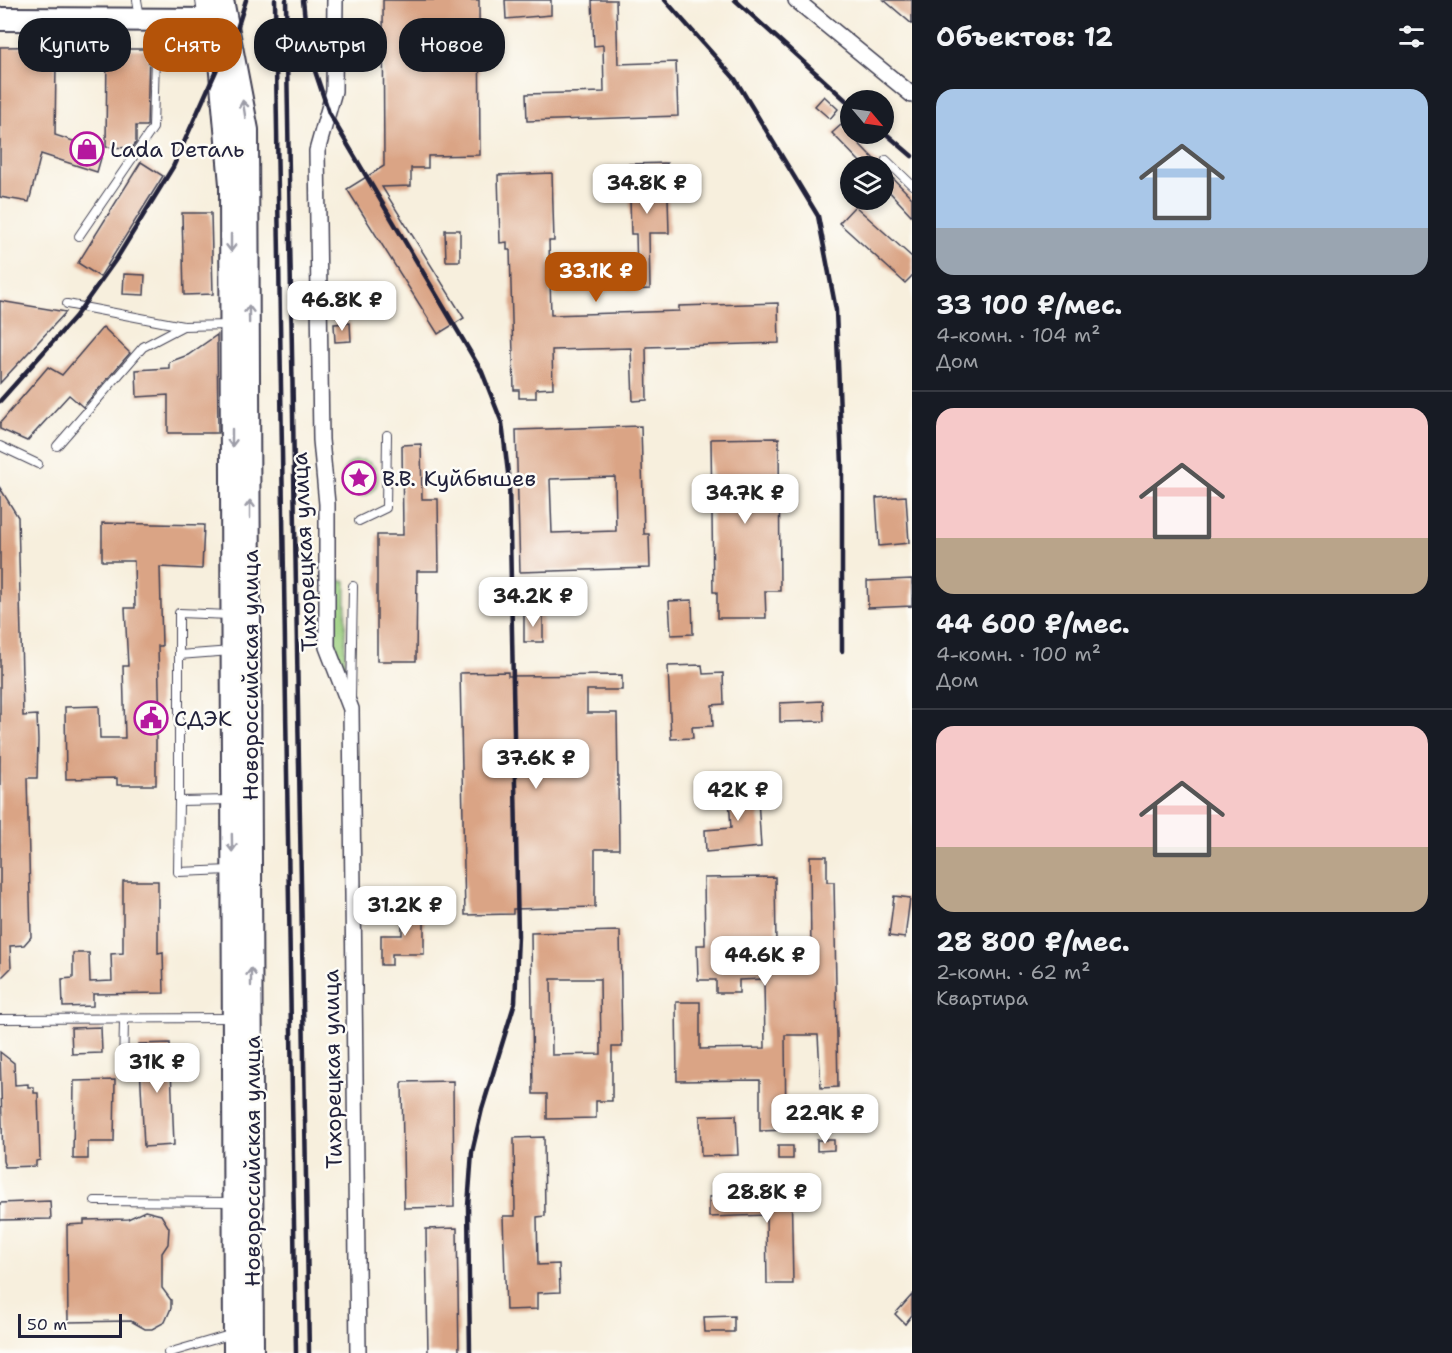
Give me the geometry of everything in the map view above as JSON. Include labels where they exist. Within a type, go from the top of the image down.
[{"type":"main road","points":[[0,19],[216,10]]},
{"type":"main road","name":"Новороссийская улица","points":[[216,10],[230,147],[233,651],[241,800],[232,870],[243,1018],[234,1202],[234,1343]]},
{"type":"main road","name":"Новороссийская улица","points":[[216,10],[247,130],[241,800],[243,1018],[252,1353]]},
{"type":"street","name":"Тихорецкая улица","points":[[335,0],[334,91],[317,151],[321,440],[327,504],[327,647],[351,710],[358,1353]]},
{"type":"street","points":[[796,0],[912,95]]},
{"type":"lane","points":[[79,236],[153,128],[145,13]]},
{"type":"lane","points":[[894,168],[912,185]]},
{"type":"lane","points":[[67,304],[183,326],[230,325]]},
{"type":"lane","points":[[57,446],[143,347],[183,326]]},
{"type":"lane","points":[[359,521],[386,508],[387,435]]},
{"type":"lane","points":[[0,446],[38,464]]},
{"type":"lane","points":[[351,710],[353,586]]},
{"type":"lane","points":[[232,870],[178,872],[179,613],[233,614]]},
{"type":"lane","points":[[179,655],[233,651]]},
{"type":"lane","points":[[179,801],[241,800]]},
{"type":"lane","points":[[0,1019],[243,1018]]},
{"type":"lane","points":[[123,1074],[124,1019]]},
{"type":"lane","points":[[95,1201],[234,1202]]},
{"type":"lane","points":[[168,1353],[234,1343]]},
{"type":"green space","points":[[360,460],[373,465],[378,478],[373,491],[360,496],[347,491],[342,478],[347,465]]},
{"type":"green space","points":[[335,581],[346,581],[345,668],[335,651]]},
{"type":"building","points":[[383,0],[479,0],[479,18],[399,18],[399,72],[479,72],[480,155],[428,156],[428,168],[411,168],[411,186],[382,187],[464,318],[438,334],[347,189],[384,166],[383,72],[387,72],[387,18],[383,18]]},
{"type":"building","points":[[505,0],[551,0],[551,15],[506,19]]},
{"type":"building","points":[[592,0],[616,0],[618,64],[676,62],[678,116],[527,121],[526,94],[604,92],[603,45],[594,46]]},
{"type":"building","points":[[884,0],[912,0],[912,24]]},
{"type":"building","points":[[0,47],[18,47],[18,72],[56,72],[55,135],[103,151],[97,172],[41,154],[29,202],[0,197]]},
{"type":"building","points":[[131,49],[143,49],[143,72],[148,72],[147,126],[136,126],[136,143],[132,148],[106,147],[107,72],[131,72]]},
{"type":"building","points":[[824,96],[838,109],[830,119],[815,106]]},
{"type":"building","points":[[840,126],[840,141],[832,133]]},
{"type":"building","points":[[843,144],[860,144],[871,156],[854,156]]},
{"type":"building","points":[[141,162],[163,176],[100,277],[78,263]]},
{"type":"building","points":[[667,163],[669,233],[649,233],[650,289],[628,290],[627,273],[637,273],[636,234],[631,234],[629,164]]},
{"type":"building","points":[[552,173],[554,241],[549,241],[551,315],[679,311],[679,306],[778,303],[779,343],[646,347],[647,400],[633,401],[631,348],[552,350],[553,388],[536,389],[536,398],[519,398],[519,390],[514,390],[510,250],[507,250],[507,242],[500,243],[498,175]]},
{"type":"building","points":[[894,179],[912,198],[912,216],[894,197]]},
{"type":"building","points":[[851,210],[859,210],[912,257],[912,276],[905,283],[839,223]]},
{"type":"building","points":[[182,213],[211,213],[213,294],[184,295]]},
{"type":"building","points":[[445,230],[460,230],[460,261],[446,261]]},
{"type":"building","points":[[124,274],[145,275],[144,295],[123,294]]},
{"type":"building","points":[[0,301],[66,312],[0,383]]},
{"type":"building","points":[[350,323],[351,341],[335,342],[334,324]]},
{"type":"building","points":[[103,327],[130,353],[83,407],[69,395],[27,441],[0,429],[0,423],[48,367],[62,375]]},
{"type":"building","points":[[217,335],[218,433],[168,433],[168,395],[137,397],[136,370],[169,368],[169,362],[188,355]]},
{"type":"building","points":[[641,426],[644,534],[649,534],[650,568],[520,572],[516,430]],"holes":[[[615,477],[616,531],[552,533],[550,479]]]},
{"type":"building","points":[[779,438],[780,591],[765,591],[766,618],[717,618],[717,592],[713,592],[711,439]]},
{"type":"building","points":[[421,444],[422,499],[438,499],[439,571],[417,571],[416,661],[377,661],[377,535],[403,535],[402,445]]},
{"type":"building","points":[[0,488],[18,517],[23,716],[37,715],[38,741],[37,778],[27,778],[31,937],[24,945],[10,946],[11,968],[0,979]]},
{"type":"building","points":[[906,496],[909,543],[879,546],[876,498]]},
{"type":"building","points":[[102,523],[204,525],[202,569],[160,567],[162,646],[158,646],[160,731],[156,731],[156,785],[117,785],[117,778],[66,779],[65,707],[99,706],[100,738],[125,738],[123,666],[128,666],[125,608],[135,608],[134,561],[102,561]]},
{"type":"building","points":[[912,579],[912,606],[868,608],[867,581]]},
{"type":"building","points":[[692,600],[693,634],[671,635],[669,601]]},
{"type":"building","points":[[524,613],[543,613],[543,642],[524,642]]},
{"type":"building","points":[[702,665],[703,674],[723,673],[724,704],[712,705],[713,726],[692,727],[693,738],[671,739],[668,666]]},
{"type":"building","points":[[508,672],[508,676],[622,675],[622,690],[587,690],[587,713],[617,713],[619,849],[595,849],[595,907],[513,909],[513,914],[465,915],[460,673]]},
{"type":"building","points":[[823,701],[824,721],[780,722],[780,703]]},
{"type":"building","points":[[757,783],[761,847],[706,852],[705,830],[731,828],[728,785]]},
{"type":"building","points":[[810,856],[827,856],[827,882],[834,882],[838,1087],[821,1088],[818,1035],[785,1035],[786,1130],[760,1131],[760,1080],[677,1081],[676,1002],[700,1002],[700,1049],[765,1048],[764,979],[739,980],[739,993],[716,993],[716,980],[698,980],[697,945],[705,945],[704,878],[775,877],[776,944],[784,944],[784,953],[811,952]]},
{"type":"building","points":[[123,881],[158,881],[158,953],[163,952],[164,993],[93,994],[93,1006],[63,1007],[62,979],[73,978],[73,953],[89,953],[90,982],[112,981],[111,954],[123,953]]},
{"type":"building","points":[[894,896],[910,898],[905,938],[889,936]]},
{"type":"building","points":[[402,908],[424,908],[424,954],[392,954],[392,965],[381,965],[381,935],[402,935]]},
{"type":"building","points":[[620,931],[622,1047],[612,1047],[612,1101],[596,1101],[596,1118],[547,1119],[547,1094],[533,1094],[531,933]],"holes":[[[551,979],[600,979],[601,1054],[552,1055]]]},
{"type":"building","points":[[101,1027],[102,1053],[72,1054],[71,1028]]},
{"type":"building","points":[[170,1043],[174,1145],[144,1147],[139,1044]]},
{"type":"building","points":[[0,1052],[14,1063],[15,1085],[28,1084],[28,1087],[34,1087],[34,1093],[38,1093],[40,1160],[36,1161],[36,1166],[5,1167],[3,1161]]},
{"type":"building","points":[[115,1080],[114,1142],[88,1142],[88,1159],[73,1159],[74,1081]]},
{"type":"building","points":[[453,1081],[454,1207],[404,1208],[402,1082]]},
{"type":"building","points":[[736,1115],[738,1155],[701,1156],[700,1116]]},
{"type":"building","points":[[544,1137],[545,1216],[537,1217],[538,1265],[559,1264],[560,1292],[537,1293],[537,1309],[506,1310],[503,1216],[515,1216],[514,1138]]},
{"type":"building","points":[[817,1140],[834,1140],[834,1150],[817,1151]]},
{"type":"building","points":[[778,1146],[793,1146],[793,1159],[778,1159]]},
{"type":"building","points":[[791,1180],[793,1284],[767,1284],[766,1215],[709,1217],[709,1197],[766,1195],[765,1181]]},
{"type":"building","points":[[50,1201],[51,1219],[0,1220],[0,1203]]},
{"type":"building","points":[[145,1211],[161,1215],[169,1228],[168,1244],[162,1253],[162,1288],[171,1300],[171,1308],[165,1322],[152,1329],[145,1329],[131,1321],[68,1322],[67,1225],[84,1224],[84,1220],[128,1219]]},
{"type":"building","points":[[457,1228],[459,1353],[428,1353],[426,1229]]},
{"type":"building","points":[[912,1295],[912,1315],[905,1324],[895,1314]]},
{"type":"building","points":[[734,1316],[734,1332],[705,1332],[704,1317]]},
{"type":"railway","points":[[0,401],[75,317],[117,258],[173,167],[220,62],[232,45],[246,0]]},
{"type":"railway","points":[[275,0],[296,1353]]},
{"type":"railway","points":[[286,0],[309,1353]]},
{"type":"railway","points":[[303,0],[308,50],[329,113],[482,372],[502,423],[509,481],[518,936],[515,1002],[482,1109],[472,1152],[468,1206],[470,1353]]},
{"type":"railway","points":[[665,0],[735,79],[818,216],[836,310],[842,466],[842,651]]},
{"type":"railway","points":[[735,0],[840,95]]},
{"type":"railway","points":[[894,141],[912,156]]},
{"type":"place","name":"Lada Dеталь","points":[[87,149]]},
{"type":"place","name":"В.В. Куйбышев","points":[[359,478]]},
{"type":"place","name":"СДЭК","points":[[151,718]]}]
